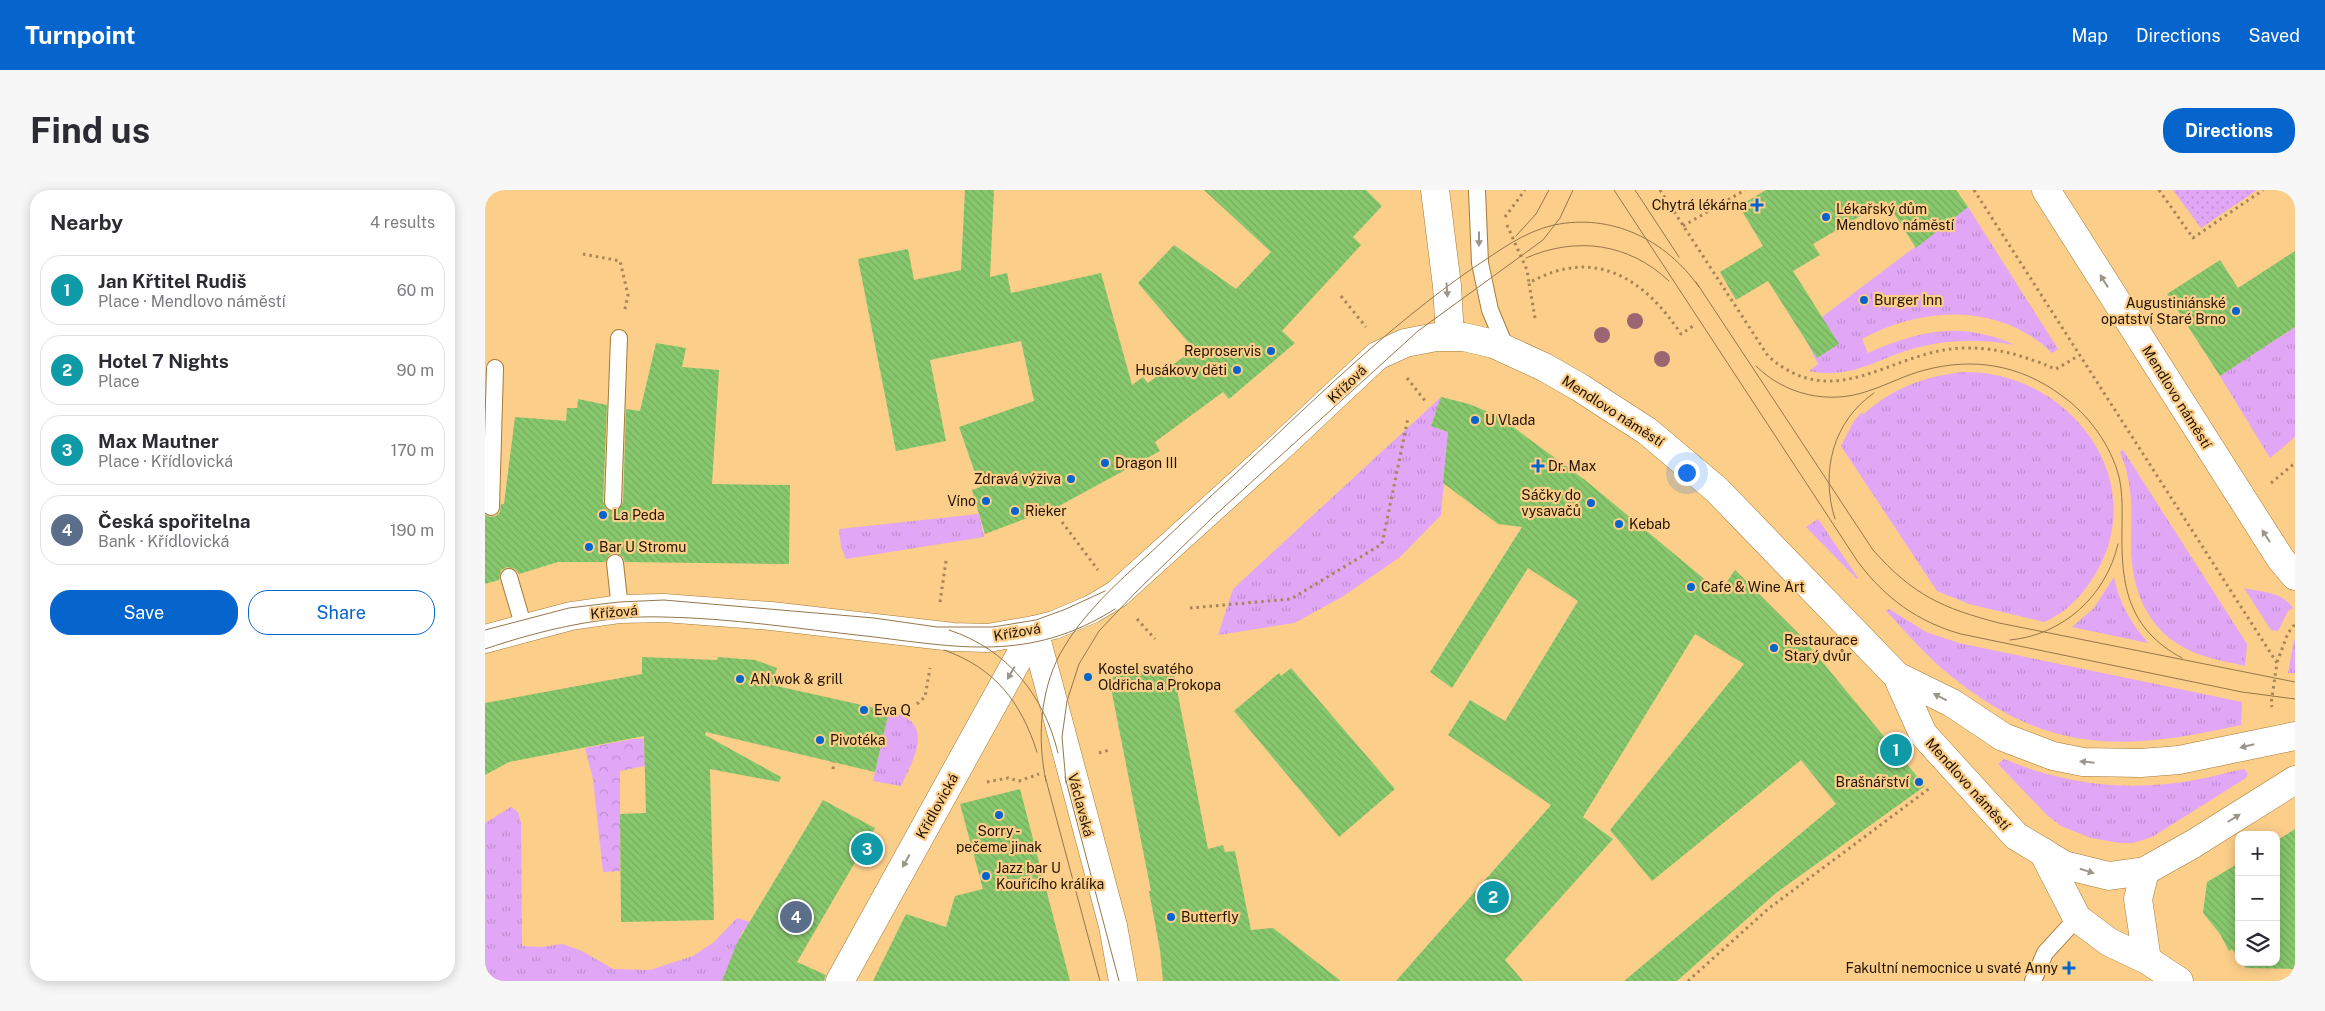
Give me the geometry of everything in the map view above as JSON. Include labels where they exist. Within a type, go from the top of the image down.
[{"type":"main road","points":[[1435,190],[1447,286],[1450,336]]},
{"type":"main road","name":"Mendlovo náměstí","points":[[2045,190],[2245,504],[2280,558],[2295,576]]},
{"type":"main road","name":"Mendlovo náměstí","points":[[1450,336],[1481,340],[1506,348],[1558,375],[1616,410],[1682,458],[1750,523],[1897,676],[1923,734],[2016,836],[2064,865],[2109,876],[2145,871],[2193,844],[2295,780]]},
{"type":"main road","name":"Křížová","points":[[485,639],[571,616],[620,610],[664,608],[771,616],[961,638],[988,638],[1034,630],[1073,618],[1104,603],[1117,594],[1280,447],[1377,356],[1405,343],[1450,336]]},
{"type":"main road","name":"Křídlovická","points":[[840,981],[1034,630]]},
{"type":"main road","name":"Václavská","points":[[1034,630],[1113,926],[1123,981]]},
{"type":"main road","name":"Mendlovo náměstí","points":[[1897,676],[1952,703],[2003,737],[2053,756],[2083,762],[2141,763],[2179,760],[2292,736]]},
{"type":"main road","points":[[2043,852],[2077,918],[2109,942],[2147,960],[2179,981]]},
{"type":"main road","points":[[2145,871],[2139,899],[2147,960]]},
{"type":"lane","points":[[1477,190],[1480,264],[1491,310],[1506,348]]},
{"type":"lane","points":[[613,502],[619,338]]},
{"type":"lane","points":[[491,507],[495,368]]},
{"type":"lane","points":[[615,563],[620,610]]},
{"type":"lane","points":[[509,577],[524,628]]},
{"type":"lane","points":[[2033,981],[2045,953],[2077,918]]},
{"type":"path","points":[[1505,217],[1525,190]]},
{"type":"path","points":[[1660,190],[1768,356],[1786,370],[1806,378],[1820,381],[1847,381],[1921,355],[1962,348],[1988,348],[2013,353],[2056,369],[2080,355]]},
{"type":"path","points":[[1683,226],[1745,190]]},
{"type":"path","points":[[1974,190],[2277,663]]},
{"type":"path","points":[[2159,190],[2193,238],[2263,190]]},
{"type":"path","points":[[1502,210],[1527,270],[1535,318]]},
{"type":"path","points":[[583,254],[620,260],[628,294],[619,338]]},
{"type":"path","points":[[1529,283],[1545,275],[1565,269],[1589,268],[1604,270],[1630,280],[1646,292],[1661,306],[1681,334],[1693,326]]},
{"type":"path","points":[[1341,296],[1369,331]]},
{"type":"path","points":[[1403,373],[1425,402]]},
{"type":"path","points":[[1190,608],[1291,600],[1382,544],[1408,418]]},
{"type":"path","points":[[2292,736],[2271,704],[2277,663],[2288,633],[2295,624]]},
{"type":"path","points":[[833,769],[834,762]]},
{"type":"path","points":[[1688,981],[1769,909],[1933,786]]},
{"type":"green space","points":[[2173,190],[2257,190],[2201,228]]},
{"type":"green space","points":[[1968,207],[2058,349],[2052,353],[2032,336],[2009,325],[1985,317],[1960,314],[1935,315],[1909,320],[1885,328],[1862,339],[1868,353],[1906,339],[1941,331],[1977,333],[2015,345],[1979,341],[1943,342],[1905,351],[1853,370],[1825,373],[1809,371],[1818,364],[1808,344],[1830,330],[1822,317]]},
{"type":"green space","points":[[2295,327],[2295,437],[2270,458],[2220,376]]},
{"type":"green space","points":[[1963,372],[2001,376],[2035,389],[2065,409],[2089,436],[2106,467],[2113,501],[2111,537],[2096,573],[2086,589],[2067,608],[2044,622],[1969,604],[1937,591],[1841,446],[1854,421],[1861,413],[1864,414],[1886,397],[1923,380]]},
{"type":"green space","points":[[1441,397],[1431,426],[1448,432],[1441,515],[1400,557],[1342,597],[1294,623],[1218,635],[1233,589]]},
{"type":"green space","points":[[2123,450],[2247,644],[2245,666],[2199,654],[2177,644],[2153,621],[2145,608],[2138,593],[2134,577],[2131,543],[2131,497],[2127,474],[2120,452]]},
{"type":"green space","points":[[979,514],[984,537],[846,559],[841,547],[839,529]]},
{"type":"green space","points":[[1818,519],[1858,578],[1857,579],[1806,527]]},
{"type":"green space","points":[[2114,577],[2119,595],[2127,612],[2136,628],[2148,643],[2072,627],[2094,608]]},
{"type":"green space","points":[[2244,588],[2278,596],[2293,608],[2288,611],[2278,631],[2271,630]]},
{"type":"green space","points":[[1889,609],[1926,632],[1959,643],[2242,702],[2241,725],[2199,734],[2124,742],[2089,740],[2055,733],[2021,721],[1987,702],[1951,676],[1925,653],[1886,611]]},
{"type":"green space","points":[[2295,639],[2295,673],[2288,673],[2294,641]]},
{"type":"green space","points":[[889,711],[904,716],[913,723],[917,732],[916,752],[901,786],[873,781]]},
{"type":"green space","points":[[633,739],[644,739],[645,766],[620,771],[620,871],[603,872],[593,779],[585,748]]},
{"type":"green space","points":[[2004,759],[2050,775],[2098,784],[2171,784],[2244,769],[2248,773],[2246,778],[2152,837],[2133,843],[2120,843],[2091,838],[2061,826],[2047,815],[1998,764]]},
{"type":"green space","points":[[511,807],[518,812],[521,823],[522,946],[542,947],[562,944],[582,951],[613,969],[650,970],[693,956],[714,942],[737,918],[750,922],[745,931],[743,930],[722,981],[485,981],[485,823]]},
{"type":"building","points":[[965,190],[994,190],[990,277],[1007,273],[1011,293],[1101,273],[1132,385],[1143,377],[1148,383],[1194,349],[1138,283],[1174,245],[1236,289],[1271,252],[1204,190],[1366,190],[1382,206],[1353,237],[1361,245],[1282,331],[1295,343],[1229,399],[1223,392],[1155,442],[1160,451],[1059,506],[985,534],[972,490],[980,487],[959,427],[1034,401],[1021,341],[930,360],[946,441],[896,451],[858,259],[908,249],[914,280],[961,270]]},
{"type":"building","points":[[1766,190],[1956,190],[1968,207],[1916,248],[1886,201],[1813,244],[1820,255],[1793,271],[1839,344],[1817,358],[1768,281],[1736,300],[1720,272],[1763,246],[1739,206]]},
{"type":"building","name":"Augustiniánské opatství Staré Brno","points":[[2295,251],[2295,327],[2220,376],[2167,294],[2220,260],[2238,288]]},
{"type":"building","points":[[656,343],[686,348],[682,367],[719,370],[712,484],[790,485],[789,564],[625,562],[623,557],[614,553],[609,555],[605,562],[558,562],[519,574],[515,569],[507,567],[501,570],[499,580],[485,584],[485,515],[490,517],[496,516],[500,512],[501,504],[504,504],[515,417],[566,421],[567,408],[577,408],[578,399],[607,405],[603,502],[607,510],[617,511],[623,502],[626,409],[640,411]]},
{"type":"building","points":[[1441,397],[1469,404],[1498,416],[1585,480],[1720,592],[1735,570],[1800,635],[1925,786],[1776,893],[1677,981],[1624,981],[1836,804],[1801,760],[1652,881],[1610,830],[1744,664],[1695,634],[1583,817],[1613,839],[1505,960],[1523,981],[1396,981],[1551,805],[1448,735],[1470,700],[1505,721],[1578,601],[1528,568],[1452,688],[1430,672],[1522,527],[1498,524],[1443,483],[1448,432],[1431,426]]},
{"type":"building","points":[[642,657],[717,660],[718,657],[755,660],[777,668],[772,685],[889,711],[875,772],[706,732],[705,735],[781,777],[779,782],[710,769],[714,920],[621,922],[620,814],[646,813],[644,736],[509,762],[485,775],[485,703],[642,674]]},
{"type":"building","points":[[1172,664],[1208,849],[1223,845],[1225,852],[1235,851],[1251,930],[1273,928],[1341,981],[1163,981],[1160,950],[1149,891],[1151,891],[1109,678]]},
{"type":"building","points":[[1291,668],[1395,789],[1339,837],[1234,711],[1279,673],[1281,676]]},
{"type":"building","points":[[1020,789],[1070,981],[873,981],[906,914],[946,927],[955,896],[983,889],[960,804]]},
{"type":"building","points":[[823,800],[875,828],[797,962],[826,975],[824,981],[722,981],[737,943]]},
{"type":"building","points":[[2295,829],[2295,969],[2246,968],[2245,966],[2280,966],[2280,838]]},
{"type":"building","points":[[2235,865],[2235,953],[2232,949],[2229,951],[2220,934],[2203,913],[2207,882]]},
{"type":"tram line","points":[[1516,236],[1536,214],[1549,190]]},
{"type":"tram line","points":[[1066,783],[1062,737],[1067,701],[1079,664],[1099,631],[1213,517],[1418,331],[1543,240],[1560,218],[1573,190]]},
{"type":"tram line","points":[[1614,190],[1858,562],[1879,587],[1903,607],[1931,623],[1961,634],[2242,692],[2295,699]]},
{"type":"tram line","points":[[1635,190],[1679,257]]},
{"type":"tram line","points":[[1046,781],[1041,732],[1044,700],[1048,684],[1060,654],[1089,613],[1112,588],[1321,394],[1379,341],[1441,291],[1492,255],[1522,237],[1543,228],[1576,222],[1617,227],[1636,234],[1671,256],[1686,270],[1699,287]]},
{"type":"tram line","points":[[1526,258],[1564,247],[1601,247],[1637,258],[1669,281]]},
{"type":"tram line","points":[[1696,282],[1873,550],[1915,589],[1961,612],[1999,623],[2295,682]]},
{"type":"tram line","points":[[1756,366],[1780,384],[1808,395],[1823,397],[1853,395],[1875,389],[1918,372],[1961,364],[1979,364],[2013,370],[2061,395],[2080,411],[2097,431],[2115,465],[2122,496],[2123,570],[2131,604],[2139,620],[2150,634],[2182,658]]},
{"type":"tram line","points":[[1835,519],[1829,483],[1834,449],[1840,433],[1849,418],[1874,393]]},
{"type":"tram line","points":[[2010,640],[2029,637],[2048,630],[2079,610],[2093,596],[2104,580],[2118,544]]},
{"type":"tram line","points":[[485,630],[569,608],[619,602],[664,600],[874,618],[937,627],[993,627],[1036,620],[1105,591]]},
{"type":"tram line","points":[[485,649],[573,625],[618,618],[641,617],[714,619],[932,644],[993,647],[1053,638],[1084,626],[1115,609]]},
{"type":"tram line","points":[[949,630],[970,638],[989,649],[1020,677],[1033,694],[1043,712],[1052,732],[1058,753]]},
{"type":"tram line","points":[[944,650],[978,666],[1004,689],[1023,718],[1037,752]]},
{"type":"tram line","points":[[1045,776],[1100,981]]},
{"type":"tram line","points":[[1065,777],[1119,981]]},
{"type":"place","name":"Chytrá lékárna","points":[[1757,205]]},
{"type":"place","name":"Lékařský dům Mendlovo náměstí","points":[[1826,217]]},
{"type":"place","name":"Burger Inn","points":[[1864,300]]},
{"type":"place","name":"Augustiniánské opatství Staré Brno","points":[[2236,311]]},
{"type":"place","name":"Reproservis","points":[[1271,351]]},
{"type":"place","name":"Husákovy děti","points":[[1237,370]]},
{"type":"place","name":"U Vlada","points":[[1475,420]]},
{"type":"place","name":"Dragon III","points":[[1105,463]]},
{"type":"place","name":"Dr. Max","points":[[1538,466]]},
{"type":"place","name":"Zdravá výživa","points":[[1071,479]]},
{"type":"place","name":"Víno","points":[[986,501]]},
{"type":"place","name":"Sáčky do vysavačů","points":[[1591,503]]},
{"type":"place","name":"Rieker","points":[[1015,511]]},
{"type":"place","name":"La Peda","points":[[603,515]]},
{"type":"place","name":"Kebab","points":[[1619,524]]},
{"type":"place","name":"Bar U Stromu","points":[[589,547]]},
{"type":"place","name":"Cafe & Wine Art","points":[[1691,587]]},
{"type":"place","name":"Restaurace Starý dvůr","points":[[1774,648]]},
{"type":"place","name":"Kostel svatého Oldřicha a Prokopa","points":[[1088,677]]},
{"type":"place","name":"AN wok & grill","points":[[740,679]]},
{"type":"place","name":"Eva Q","points":[[864,710]]},
{"type":"place","name":"Pivotéka","points":[[820,740]]},
{"type":"place","name":"Jan Křtitel Rudiš","points":[[1896,750]]},
{"type":"place","name":"Brašnářství","points":[[1919,782]]},
{"type":"place","name":"Sorry - pečeme jinak","points":[[999,815]]},
{"type":"place","name":"Max Mautner","points":[[867,849]]},
{"type":"place","name":"Jazz bar U Kouřícího králíka","points":[[986,876]]},
{"type":"place","name":"Hotel 7 Nights","points":[[1493,897]]},
{"type":"place","name":"Česká spořitelna","points":[[796,917]]},
{"type":"place","name":"Butterfly","points":[[1171,917]]},
{"type":"place","name":"Fakultní nemocnice u svaté Anny","points":[[2069,968]]}]
